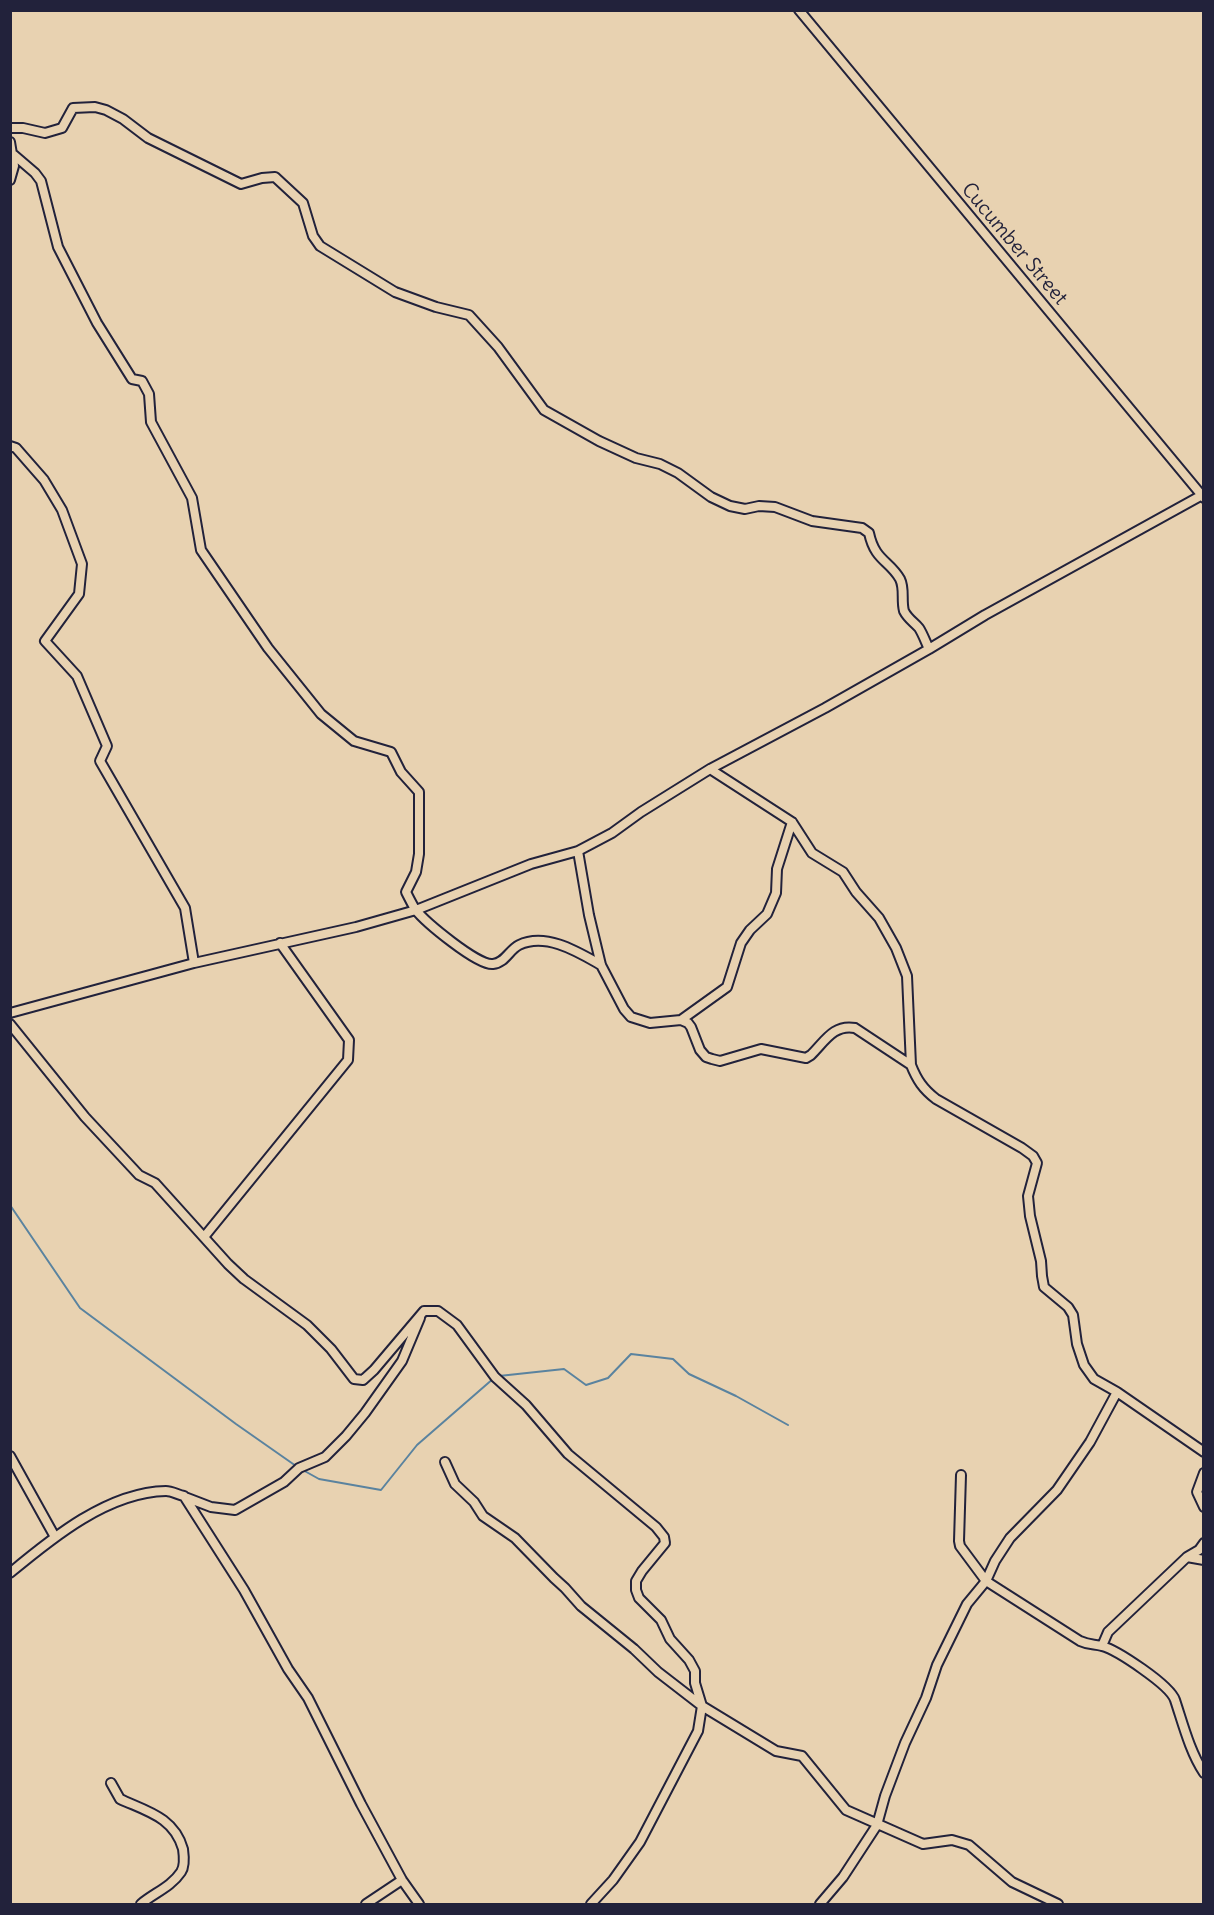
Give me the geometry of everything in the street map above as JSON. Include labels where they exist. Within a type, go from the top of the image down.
[{"type":"street","name":"Cucumber Street","points":[[799,10],[1203,496]]},
{"type":"street","points":[[10,128],[23,128],[45,133],[62,128],[73,108],[95,107],[123,119],[148,138],[241,184],[275,177],[303,203],[313,236],[320,246],[395,292],[436,307],[469,315],[498,347],[544,410],[560,420],[636,458],[660,464],[678,473],[711,497],[730,506],[745,509],[759,506],[775,507],[812,521],[862,528],[869,533],[872,546],[899,577],[903,588],[903,609],[909,620],[919,628],[929,649]]},
{"type":"street","points":[[10,142],[14,155],[10,180]]},
{"type":"street","points":[[14,155],[41,181],[58,247],[97,323],[132,379],[142,381],[149,394],[151,422],[192,498],[201,550],[268,648],[321,714],[354,741],[391,752],[401,772],[419,792],[419,854],[416,872],[406,892],[416,910],[455,944],[486,964],[496,964],[517,946],[534,940],[568,946],[601,965]]},
{"type":"street","points":[[10,446],[16,448],[44,480],[62,510],[82,564],[79,594],[45,641],[76,676],[107,746],[100,761],[185,908],[194,963]]},
{"type":"street","points":[[10,1013],[194,963],[356,927],[416,910],[531,864],[578,851],[612,833],[710,769],[816,713],[985,615],[1203,496]]},
{"type":"street","points":[[710,769],[792,822],[812,853],[843,872],[856,892],[879,918],[896,948],[907,976],[911,1065],[924,1090],[1001,1135],[1033,1156],[1037,1163],[1028,1196],[1044,1287],[1068,1307],[1084,1365],[1094,1379],[1117,1392],[1203,1452]]},
{"type":"street","points":[[578,851],[589,915],[601,965],[624,1009],[631,1017],[650,1023],[681,1020],[727,987],[741,943],[750,930],[767,914],[776,893],[777,869],[792,822]]},
{"type":"street","points":[[204,1237],[348,1059],[349,1040],[280,943]]},
{"type":"street","points":[[681,1020],[691,1027],[700,1050],[706,1057],[720,1061],[761,1049],[806,1058],[837,1029],[845,1026],[855,1028],[911,1065]]},
{"type":"street","points":[[10,1024],[85,1117],[139,1175],[155,1183],[244,1279],[307,1325],[331,1349],[354,1379],[363,1380],[374,1370],[424,1311],[438,1311],[457,1325],[495,1377],[526,1405],[567,1454],[656,1527],[663,1537],[665,1543],[642,1571],[636,1581],[636,1590],[639,1598],[661,1620],[670,1639],[689,1660],[695,1671],[695,1683],[702,1706],[698,1731],[640,1842],[613,1880],[591,1905]]},
{"type":"street","points":[[10,1574],[55,1537],[97,1510],[118,1502],[168,1491],[211,1507],[235,1510],[284,1482],[299,1468],[325,1457],[365,1413],[402,1361],[424,1311]]},
{"type":"street","points":[[823,1903],[877,1826],[885,1796],[905,1743],[926,1698],[937,1665],[967,1604],[986,1581],[995,1561],[1010,1538],[1057,1490],[1095,1433],[1117,1392]]},
{"type":"street","points":[[10,1456],[55,1537]]},
{"type":"street","points":[[445,1462],[455,1484],[474,1502],[483,1516],[515,1538],[581,1606],[634,1649],[657,1672],[702,1706],[776,1751],[802,1756],[846,1810],[877,1826],[923,1844],[952,1840],[969,1845],[1012,1882],[1058,1905]]},
{"type":"street","points":[[1203,1473],[1197,1492],[1203,1507]]},
{"type":"street","points":[[961,1475],[960,1546],[986,1581],[1080,1641],[1090,1646],[1102,1646],[1128,1660],[1167,1688],[1175,1699],[1177,1711],[1203,1773]]},
{"type":"street","points":[[184,1497],[244,1590],[288,1669],[308,1698],[361,1804],[402,1880],[419,1905]]},
{"type":"street","points":[[1102,1646],[1108,1632],[1187,1557],[1199,1550],[1203,1543]]},
{"type":"street","points":[[1187,1557],[1203,1560]]},
{"type":"street","points":[[111,1784],[120,1799],[154,1812],[172,1828],[180,1840],[184,1856],[182,1870],[170,1885],[141,1905]]},
{"type":"street","points":[[366,1905],[402,1880]]},
{"type":"waterway","points":[[10,1205],[80,1308],[296,1466]]},
{"type":"waterway","points":[[499,1376],[564,1369],[586,1385],[608,1378],[631,1354],[673,1359],[689,1374],[736,1396],[788,1425]]},
{"type":"waterway","points":[[301,1469],[319,1479],[381,1490],[417,1445],[494,1378]]}]
